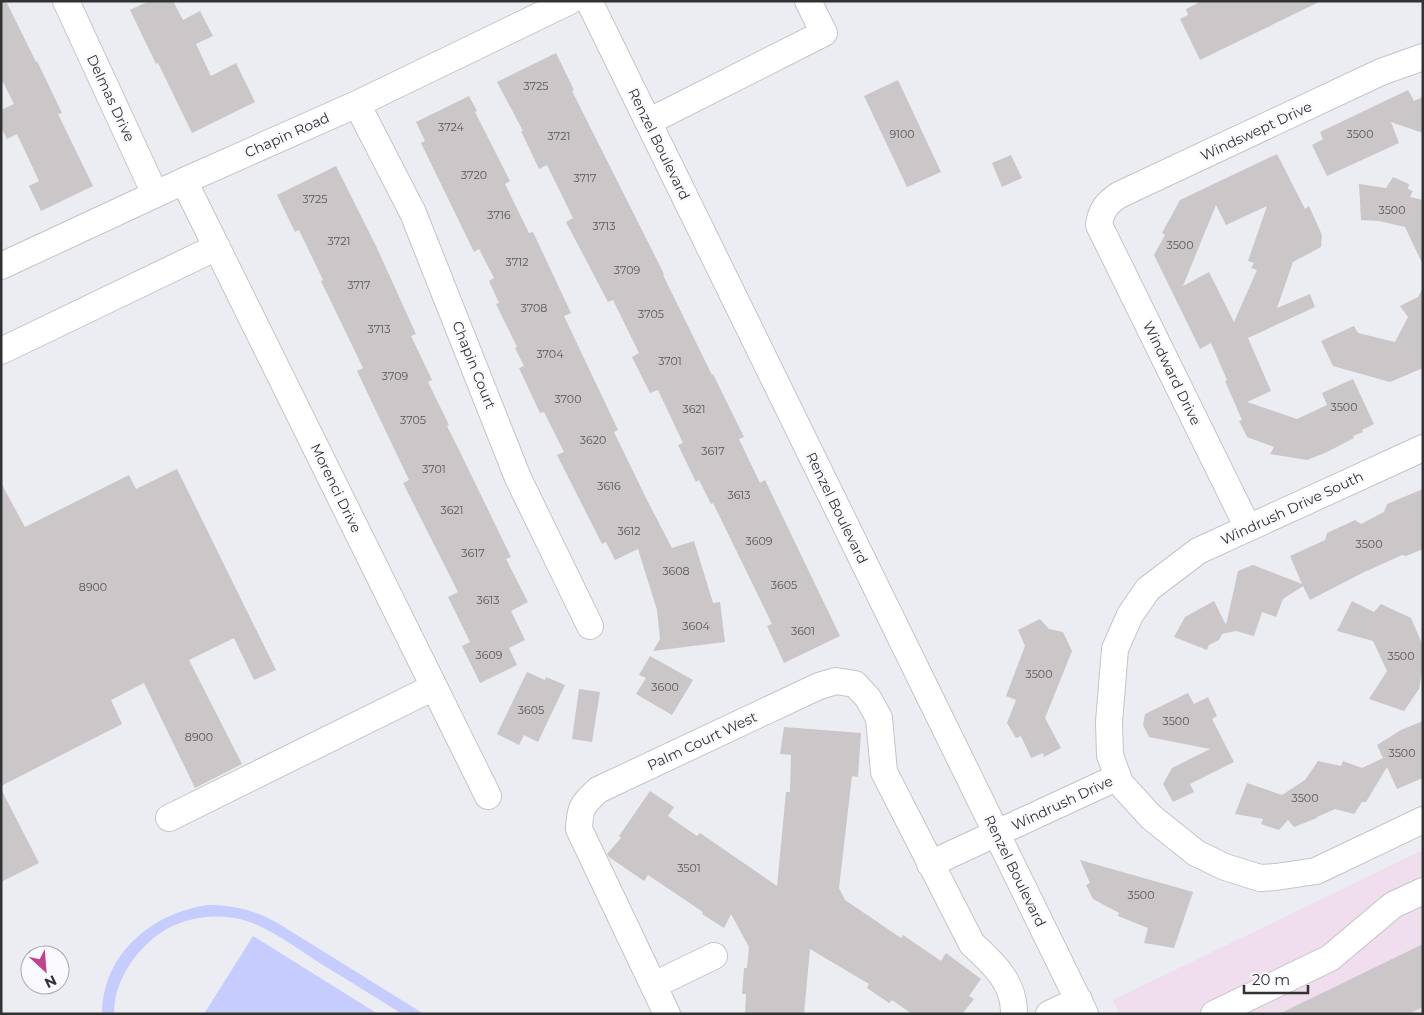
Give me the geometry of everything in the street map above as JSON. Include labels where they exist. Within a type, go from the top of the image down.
[{"type":"street","name":"Delmas Drive","points":[[66,1],[155,194]]},
{"type":"street","name":"Chapin Road","points":[[1,266],[155,194],[357,104],[570,1]]},
{"type":"street","name":"Renzel Boulevard","points":[[589,1],[1082,1007]]},
{"type":"street","points":[[648,122],[824,33],[808,1]]},
{"type":"street","name":"Windswept Drive","points":[[1100,218],[1106,204],[1119,195],[1372,76],[1423,57]]},
{"type":"street","name":"Chapin Court","points":[[357,104],[413,213],[518,478],[590,626]]},
{"type":"street","name":"Morenci Drive","points":[[184,181],[488,796]]},
{"type":"street","name":"Windward Drive","points":[[1100,218],[1099,226],[1248,528]]},
{"type":"street","points":[[1,351],[216,247]]},
{"type":"street","name":"Windrush Drive South","points":[[1166,575],[1198,551],[1423,448]]},
{"type":"street","name":"Windrush Drive","points":[[997,833],[1118,777],[1110,755],[1109,730],[1115,649],[1130,616],[1148,589],[1166,575]]},
{"type":"street","name":"Palm Court West","points":[[667,1014],[579,829],[580,812],[585,803],[598,790],[819,686],[836,681],[855,684],[868,698],[879,718],[884,772],[972,944],[992,963],[1009,984],[1014,1014]]},
{"type":"street","points":[[170,818],[434,687]]},
{"type":"street","points":[[1118,777],[1120,783],[1151,818],[1196,853],[1224,867],[1260,878],[1276,878],[1316,871],[1423,820]]},
{"type":"street","points":[[930,864],[997,833]]},
{"type":"street","points":[[1214,1014],[1330,958],[1394,905],[1423,891]]},
{"type":"street","points":[[654,985],[714,956]]},
{"type":"street","points":[[1049,1014],[1082,1007]]},
{"type":"shaded area","points":[[1423,850],[1423,1014],[1119,1014],[1113,1000]]},
{"type":"shaded area","points":[[208,905],[243,909],[260,914],[276,922],[424,1014],[402,1014],[280,937],[257,925],[229,917],[214,917],[185,921],[158,934],[140,951],[123,976],[116,994],[114,1014],[102,1014],[105,992],[111,972],[121,955],[134,940],[150,927],[168,917],[187,909]]},
{"type":"shaded area","points":[[253,936],[378,1014],[204,1014]]},
{"type":"building","points":[[1,1],[6,1],[37,61],[62,113],[58,114],[93,186],[41,211],[29,186],[39,181],[17,134],[7,139],[1,127],[1,110],[14,104],[1,78]]},
{"type":"building","points":[[149,1],[173,1],[183,20],[200,11],[213,36],[196,44],[211,76],[236,63],[255,102],[192,133],[130,10]]},
{"type":"building","points":[[1202,1],[1321,1],[1200,60],[1180,19],[1188,15],[1186,9]]},
{"type":"building","points":[[556,53],[574,90],[572,91],[744,437],[739,439],[760,483],[765,480],[840,636],[784,663],[767,626],[772,624],[713,503],[711,504],[699,480],[696,482],[678,445],[683,443],[658,390],[650,393],[632,357],[639,353],[613,300],[608,302],[566,222],[573,218],[547,165],[539,169],[521,131],[523,131],[497,82]]},
{"type":"building","points":[[898,80],[941,172],[907,187],[864,96]]},
{"type":"building","points":[[1408,90],[1414,101],[1423,97],[1423,133],[1391,122],[1399,143],[1327,176],[1312,145],[1323,139],[1320,132]]},
{"type":"building","points":[[469,96],[477,111],[475,112],[510,181],[505,184],[529,233],[533,232],[571,313],[564,316],[618,430],[614,432],[647,500],[672,548],[694,541],[713,603],[720,602],[725,642],[653,651],[660,639],[657,610],[638,549],[615,560],[606,542],[602,544],[557,455],[564,452],[544,412],[540,413],[519,368],[524,366],[496,304],[499,303],[489,281],[494,278],[479,249],[474,252],[421,143],[425,141],[416,122]]},
{"type":"building","points":[[1277,154],[1305,209],[1309,206],[1322,235],[1321,247],[1293,262],[1277,308],[1310,294],[1315,307],[1248,338],[1271,391],[1247,402],[1297,419],[1327,405],[1322,393],[1353,379],[1374,424],[1353,436],[1354,438],[1307,460],[1270,454],[1274,447],[1247,437],[1239,421],[1242,420],[1211,343],[1200,349],[1154,255],[1165,235],[1162,233],[1180,200]],"holes":[[[1216,205],[1226,225],[1267,206],[1248,261],[1254,263],[1251,268],[1257,270],[1234,322],[1209,272],[1183,286]]]},
{"type":"building","points":[[1011,155],[1022,178],[1002,187],[992,163]]},
{"type":"building","points":[[336,166],[376,246],[416,334],[411,336],[432,380],[428,382],[449,425],[447,426],[511,557],[506,559],[528,602],[511,611],[525,640],[509,648],[517,665],[480,683],[462,646],[470,642],[448,597],[458,592],[403,483],[409,480],[357,371],[363,368],[321,281],[323,280],[299,230],[295,232],[277,195]]},
{"type":"building","points":[[1393,177],[1409,184],[1408,189],[1413,191],[1410,197],[1423,200],[1423,265],[1405,227],[1379,221],[1361,220],[1359,184],[1386,188]]},
{"type":"building","points":[[1423,288],[1423,368],[1390,382],[1333,366],[1321,341],[1354,326],[1358,333],[1395,342],[1408,317],[1400,306],[1418,297]]},
{"type":"building","points":[[177,469],[276,670],[254,680],[234,638],[189,660],[242,764],[195,788],[144,683],[111,700],[122,724],[1,786],[1,483],[25,527],[129,475],[136,489]]},
{"type":"building","points":[[1423,489],[1423,549],[1406,556],[1402,555],[1368,570],[1310,600],[1303,586],[1283,599],[1276,617],[1262,612],[1254,636],[1236,631],[1222,634],[1219,640],[1209,645],[1207,650],[1174,637],[1185,617],[1214,601],[1226,625],[1238,571],[1253,565],[1302,584],[1290,556],[1325,540],[1327,533],[1355,520],[1361,524],[1384,512],[1387,504]]},
{"type":"building","points":[[1352,601],[1374,612],[1381,604],[1411,618],[1423,646],[1423,666],[1419,689],[1404,711],[1369,699],[1387,671],[1373,641],[1337,631]]},
{"type":"building","points":[[1040,619],[1049,629],[1063,632],[1072,651],[1045,718],[1061,748],[1044,757],[1043,753],[1031,758],[1021,736],[1016,738],[1007,723],[1016,700],[1006,696],[1025,646],[1018,630]]},
{"type":"building","points":[[650,656],[693,680],[672,715],[636,694],[646,678],[639,675]]},
{"type":"building","points":[[527,672],[545,680],[546,677],[565,685],[538,742],[524,735],[519,745],[497,734]]},
{"type":"building","points":[[579,689],[600,692],[592,742],[572,739]]},
{"type":"building","points":[[1188,693],[1194,704],[1208,697],[1217,716],[1212,719],[1234,762],[1190,784],[1194,792],[1173,802],[1163,784],[1172,768],[1210,749],[1149,737],[1143,725],[1145,714]]},
{"type":"building","points":[[1423,721],[1423,778],[1397,789],[1387,767],[1366,802],[1362,802],[1354,814],[1335,809],[1294,827],[1288,820],[1279,830],[1261,824],[1263,819],[1235,814],[1247,783],[1282,795],[1305,780],[1318,761],[1341,766],[1343,761],[1362,768],[1383,758],[1377,745],[1401,730]]},
{"type":"building","points":[[784,727],[861,733],[858,777],[852,776],[839,888],[845,900],[901,938],[903,935],[941,961],[946,953],[981,979],[969,996],[974,999],[962,1014],[912,1014],[892,1000],[889,1003],[867,988],[869,984],[810,949],[804,1014],[745,1014],[746,994],[742,994],[744,968],[747,968],[749,947],[731,914],[724,928],[648,875],[644,881],[607,854],[621,838],[619,836],[650,791],[674,807],[668,816],[697,836],[700,833],[777,886],[786,792],[790,792],[791,755],[780,754]]},
{"type":"building","points":[[1,789],[39,863],[1,882]]},
{"type":"building","points":[[1080,860],[1193,892],[1174,948],[1144,943],[1148,928],[1118,916],[1119,913],[1093,899],[1086,885],[1090,883]]},
{"type":"building","points":[[1423,944],[1423,1007],[1408,1014],[1279,1014]]}]
